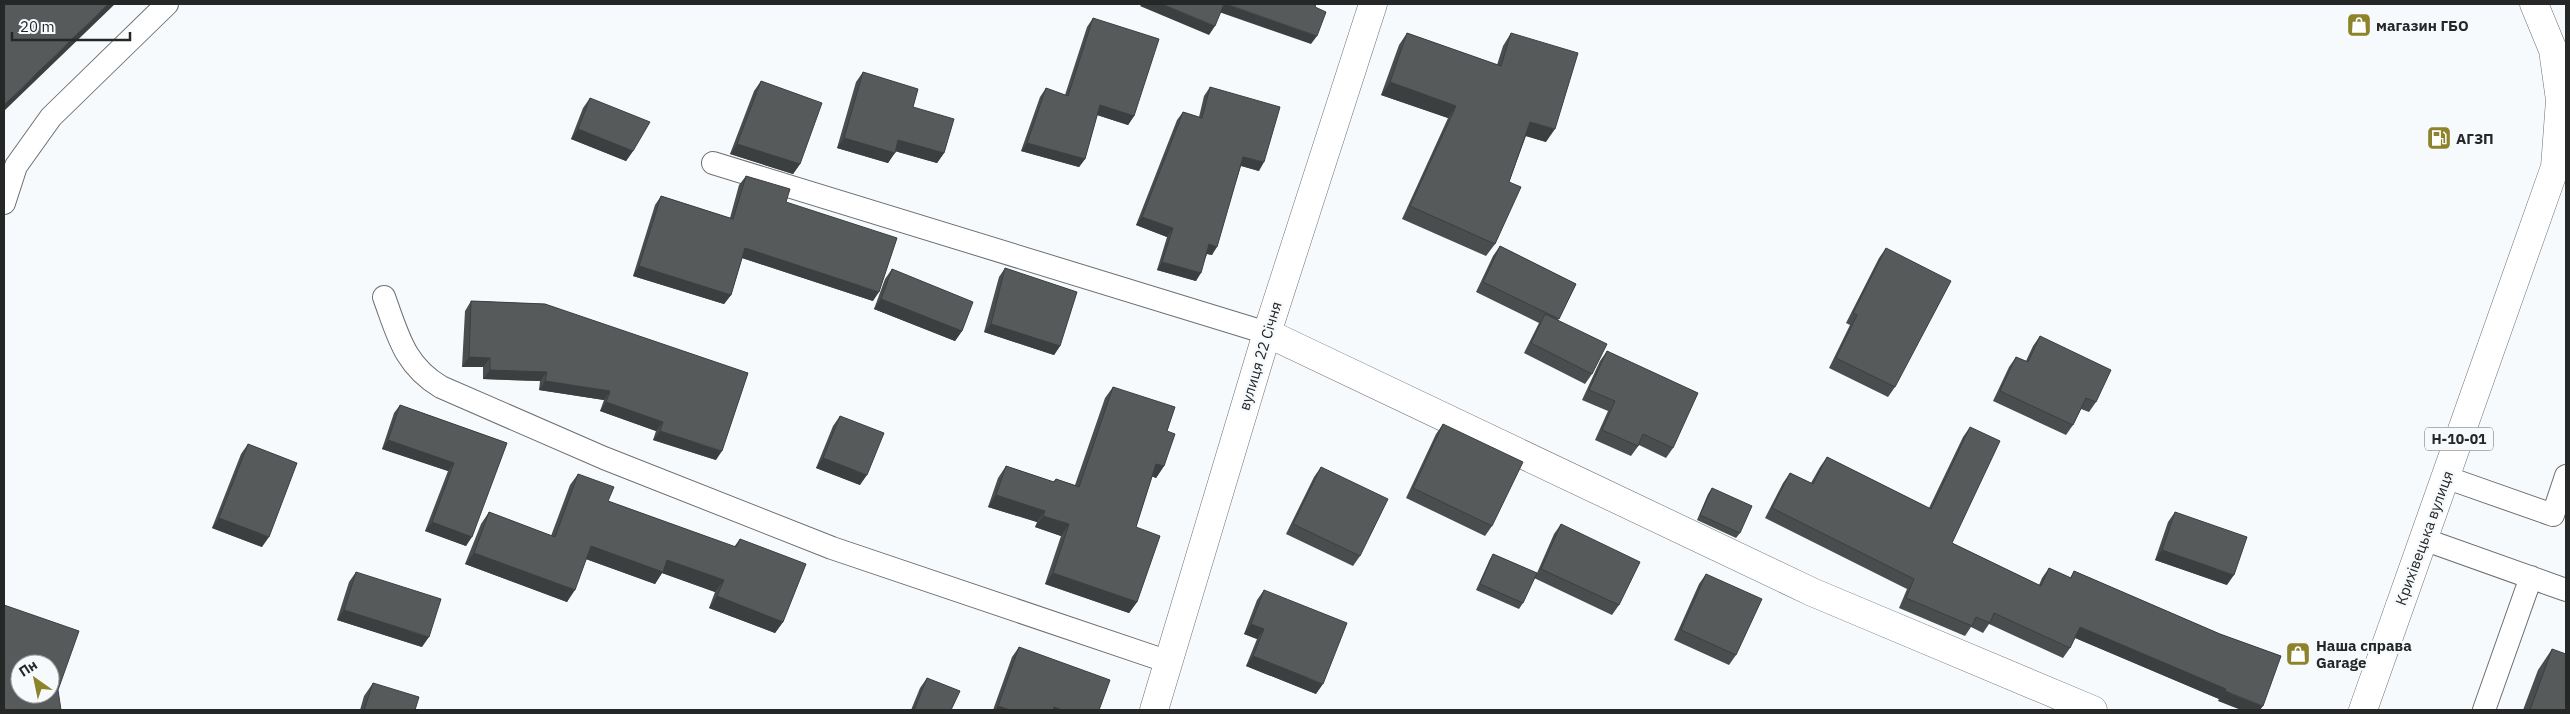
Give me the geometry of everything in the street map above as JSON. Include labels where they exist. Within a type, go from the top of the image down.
[{"type":"street","name":"вулиця 22 Січня","points":[[1154,710],[1267,334],[1373,4]]},
{"type":"street","name":"Крихівецька вулиця","points":[[2363,710],[2445,477],[2560,161],[2560,100],[2552,50],[2534,4]]},
{"type":"street","points":[[1267,334],[1812,592],[2093,710]]},
{"type":"lane","points":[[4,203],[16,166],[51,117],[167,4]]},
{"type":"lane","points":[[713,164],[1267,334]]},
{"type":"lane","points":[[384,297],[403,347],[412,364],[425,378],[441,387],[604,458],[832,548],[1169,662]]},
{"type":"lane","points":[[2445,477],[2553,514],[2566,476]]},
{"type":"lane","points":[[2423,539],[2566,590]]},
{"type":"lane","points":[[2484,710],[2531,577]]},
{"type":"building","points":[[4,4],[108,4],[4,105]]},
{"type":"building","points":[[1162,4],[1224,4],[1215,26]]},
{"type":"building","points":[[1226,4],[1316,4],[1315,7],[1326,12],[1317,36]]},
{"type":"building","points":[[1093,18],[1159,39],[1134,116],[1100,105],[1085,159],[1027,143],[1046,88],[1068,96]]},
{"type":"building","points":[[1407,33],[1501,66],[1511,33],[1578,53],[1555,129],[1530,122],[1509,182],[1521,187],[1495,244],[1410,206],[1456,106],[1390,82]]},
{"type":"building","points":[[863,72],[918,89],[913,107],[954,119],[944,153],[898,140],[895,153],[844,138]]},
{"type":"building","points":[[761,81],[822,103],[800,164],[737,144]]},
{"type":"building","points":[[1210,87],[1280,107],[1264,162],[1243,157],[1217,247],[1209,244],[1201,273],[1162,262],[1173,228],[1142,217],[1183,112],[1202,118]]},
{"type":"building","points":[[590,98],[650,122],[633,151],[578,129]]},
{"type":"building","points":[[746,176],[790,189],[786,202],[897,238],[879,292],[745,248],[731,295],[639,266],[661,196],[733,219]]},
{"type":"building","points":[[1500,246],[1576,284],[1559,319],[1483,282]]},
{"type":"building","points":[[1886,248],[1951,281],[1895,387],[1836,358],[1857,315],[1853,313]]},
{"type":"building","points":[[1005,268],[1077,292],[1060,346],[991,324]]},
{"type":"building","points":[[892,269],[973,302],[962,331],[881,299]]},
{"type":"building","points":[[471,301],[545,304],[748,373],[722,451],[660,431],[663,422],[606,402],[610,391],[545,381],[547,372],[490,370],[490,358],[469,357]]},
{"type":"building","points":[[1545,314],[1607,344],[1592,374],[1531,343]]},
{"type":"building","points":[[2040,336],[2111,370],[2096,402],[2086,398],[2073,425],[2000,391],[2016,357],[2028,362]]},
{"type":"building","points":[[1607,351],[1698,393],[1673,448],[1643,434],[1638,446],[1602,430],[1615,401],[1589,390]]},
{"type":"building","points":[[1113,387],[1175,407],[1167,431],[1175,434],[1164,466],[1156,464],[1136,527],[1160,536],[1137,602],[1053,573],[1069,524],[1043,516],[1045,511],[996,495],[1006,466],[1054,482],[1056,479],[1079,487]]},
{"type":"building","points":[[400,405],[507,443],[472,537],[432,522],[454,463],[388,440]]},
{"type":"building","points":[[840,416],[884,433],[867,475],[823,458]]},
{"type":"building","points":[[1443,424],[1523,462],[1492,526],[1413,488]]},
{"type":"building","points":[[1970,427],[2000,441],[1952,543],[2041,586],[2049,568],[2071,578],[2074,571],[2220,634],[2281,656],[2263,706],[2080,627],[2070,648],[1994,613],[1990,623],[1976,617],[1972,626],[1906,598],[1914,579],[1772,508],[1790,473],[1813,484],[1827,457],[1931,509]]},
{"type":"building","points":[[248,444],[297,463],[269,537],[219,518]]},
{"type":"building","points":[[1321,467],[1388,499],[1360,556],[1293,524]]},
{"type":"building","points":[[578,474],[614,487],[608,501],[736,547],[740,539],[806,564],[783,622],[717,596],[724,580],[667,560],[663,572],[591,546],[575,590],[474,553],[489,512],[555,537]]},
{"type":"building","points":[[1712,488],[1752,506],[1740,533],[1700,515]]},
{"type":"building","points":[[2175,512],[2247,537],[2234,575],[2162,550]]},
{"type":"building","points":[[1561,524],[1640,562],[1619,605],[1541,569]]},
{"type":"building","points":[[1493,554],[1537,573],[1523,603],[1480,584]]},
{"type":"building","points":[[356,572],[441,599],[429,637],[344,610]]},
{"type":"building","points":[[1706,574],[1762,599],[1736,655],[1681,630]]},
{"type":"building","points":[[1264,590],[1347,623],[1323,684],[1253,656],[1264,629],[1251,624]]},
{"type":"building","points":[[4,605],[79,631],[60,684],[60,654],[10,654],[10,704],[60,703],[61,710],[4,710]]},
{"type":"building","points":[[1019,647],[1110,680],[1099,710],[1062,710],[1054,707],[1053,710],[1010,710],[998,706]]},
{"type":"building","points":[[2552,649],[2566,654],[2566,710],[2530,710]]},
{"type":"building","points":[[927,678],[960,691],[951,710],[914,710]]},
{"type":"building","points":[[373,683],[419,697],[415,710],[364,710]]},
{"type":"place","name":"магазин ГБО","points":[[2359,25]]},
{"type":"place","name":"АГЗП","points":[[2439,138]]},
{"type":"place","name":"Наша справа Garage","points":[[2298,654]]}]
